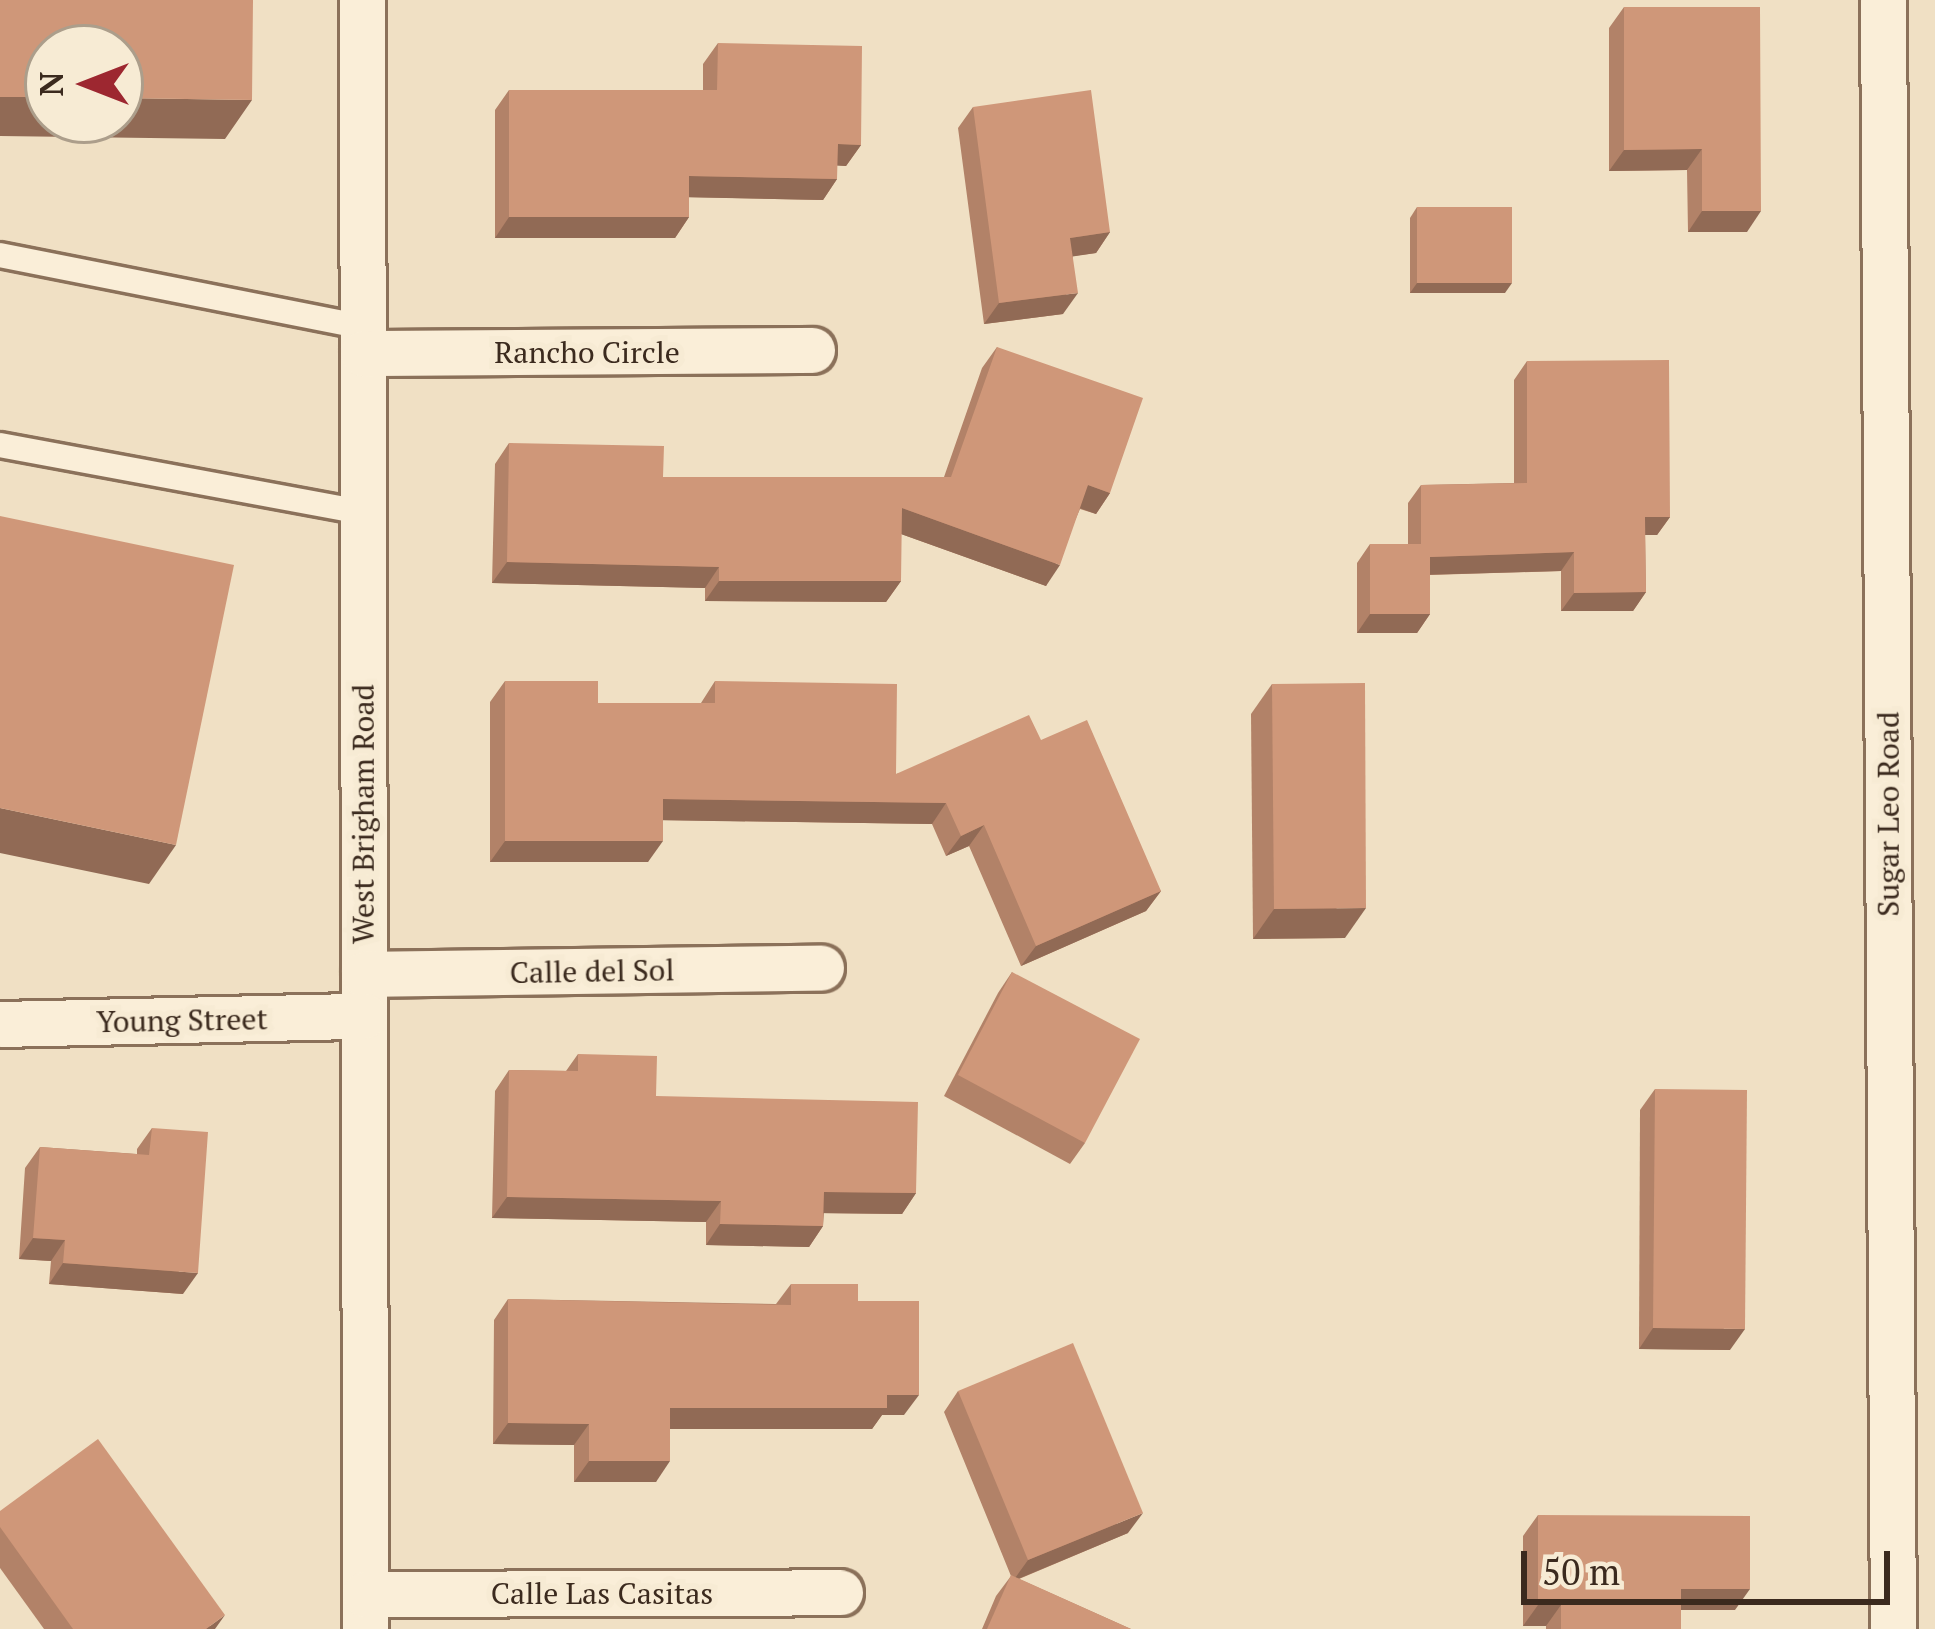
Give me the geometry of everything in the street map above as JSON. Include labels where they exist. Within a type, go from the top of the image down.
[{"type":"street","name":"West Brigham Road","points":[[362,0],[364,1611]]},
{"type":"street","name":"Sugar Leo Road","points":[[1883,0],[1893,1629]]},
{"type":"street","name":"Rancho Circle","points":[[363,340],[812,350]]},
{"type":"street","name":"Calle del Sol","points":[[364,995],[821,968]]},
{"type":"street","name":"Young Street","points":[[0,1024],[364,995]]},
{"type":"street","name":"Calle Las Casitas","points":[[364,1611],[840,1592]]},
{"type":"lane","points":[[0,255],[363,340]]},
{"type":"lane","points":[[0,445],[363,512]]},
{"type":"building","points":[[0,0],[253,0],[252,100],[144,98],[144,24],[24,24],[24,97],[0,97]]},
{"type":"building","points":[[1624,7],[1760,7],[1761,211],[1702,211],[1702,149],[1624,150]]},
{"type":"building","points":[[718,43],[862,46],[861,145],[838,144],[837,179],[689,176],[689,217],[509,217],[509,90],[717,90]]},
{"type":"building","points":[[1091,90],[1110,232],[1070,238],[1078,293],[999,303],[973,107]]},
{"type":"building","points":[[1417,207],[1512,207],[1512,283],[1417,283]]},
{"type":"building","points":[[997,347],[1143,398],[1110,493],[1088,485],[1060,565],[902,508],[901,581],[719,581],[719,567],[507,562],[509,443],[664,446],[663,477],[951,477]]},
{"type":"building","points":[[1669,360],[1670,517],[1645,517],[1646,592],[1574,593],[1574,552],[1430,557],[1430,614],[1370,614],[1370,544],[1421,544],[1421,485],[1527,483],[1527,361]]},
{"type":"building","points":[[0,516],[234,565],[176,845],[0,808]]},
{"type":"building","points":[[505,681],[598,681],[598,703],[715,703],[715,681],[897,684],[896,774],[1029,715],[1041,740],[1087,720],[1161,891],[1036,946],[984,825],[961,836],[946,803],[663,799],[663,841],[505,841]]},
{"type":"building","points":[[1365,683],[1366,908],[1274,909],[1272,684]]},
{"type":"building","points":[[1012,972],[1140,1039],[1085,1143],[958,1075]]},
{"type":"building","points":[[578,1054],[657,1056],[656,1096],[918,1102],[916,1193],[824,1192],[823,1226],[720,1224],[721,1201],[507,1197],[509,1070],[578,1071]]},
{"type":"building","points":[[1655,1089],[1747,1090],[1745,1329],[1653,1328]]},
{"type":"building","points":[[152,1128],[208,1132],[198,1273],[63,1263],[65,1240],[33,1238],[40,1147],[149,1155]]},
{"type":"building","points":[[791,1284],[858,1284],[858,1301],[919,1301],[919,1395],[887,1395],[887,1408],[670,1408],[670,1461],[589,1461],[589,1424],[508,1423],[508,1299],[791,1305]]},
{"type":"building","points":[[1073,1343],[1143,1513],[1028,1560],[958,1391]]},
{"type":"building","points":[[98,1439],[225,1615],[206,1629],[73,1629],[0,1527],[0,1511]]},
{"type":"building","points":[[1538,1515],[1750,1516],[1750,1589],[1681,1589],[1681,1629],[1561,1629],[1561,1605],[1538,1605]]},
{"type":"building","points":[[1011,1575],[1131,1629],[987,1629]]}]
